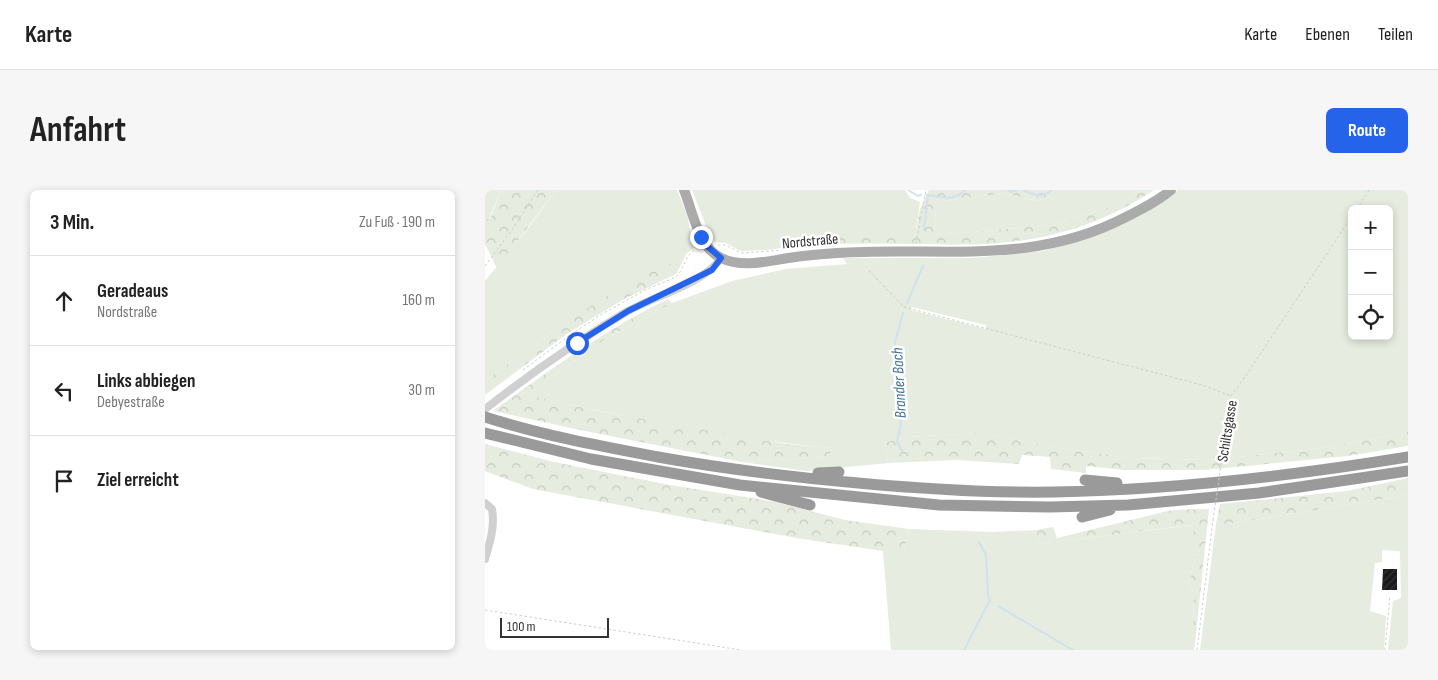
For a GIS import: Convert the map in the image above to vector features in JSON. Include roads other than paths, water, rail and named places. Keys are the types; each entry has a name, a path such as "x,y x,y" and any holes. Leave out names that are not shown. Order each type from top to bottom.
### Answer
{"highway":[{"path":"485,417 599,446 701,465 775,476 938,490 1053,492 1151,488 1258,479 1331,470 1408,457"},
{"path":"485,433 591,459 740,485 939,505 1050,507 1128,505 1259,493 1408,471"},
{"path":"775,476 798,472 814,474 839,472"},
{"path":"1085,480 1151,488"},
{"path":"740,485 777,498 810,506"},
{"path":"1082,517 1128,505"}],"main road":[{"path":"684,190 701,237 707,246 721,258"},
{"name":"Nordstraße","path":"721,258 740,263 753,263 805,255 839,253 973,252 1043,246 1079,237 1113,224 1145,208 1171,190"}],"street":[{"path":"488,406 585,338 628,311 712,270 721,258"},
{"path":"485,503 492,509 493,530 485,560"}],"waterway":[{"path":"908,190 918,196 921,195"},
{"path":"926,195 951,198 965,190"},
{"path":"1008,190 1011,192 1017,190"},
{"path":"1023,190 1034,195 1041,195 1052,190"},
{"name":"Brander Bach","path":"924,230 928,195"},
{"name":"Brander Bach","path":"907,303 923,266"},
{"name":"Brander Bach","path":"902,451 897,442 901,424 895,342 903,313"},
{"name":"Brander Bach","path":"964,650 990,600 988,595 986,555 979,542"},
{"path":"998,606 1073,650"}]}
